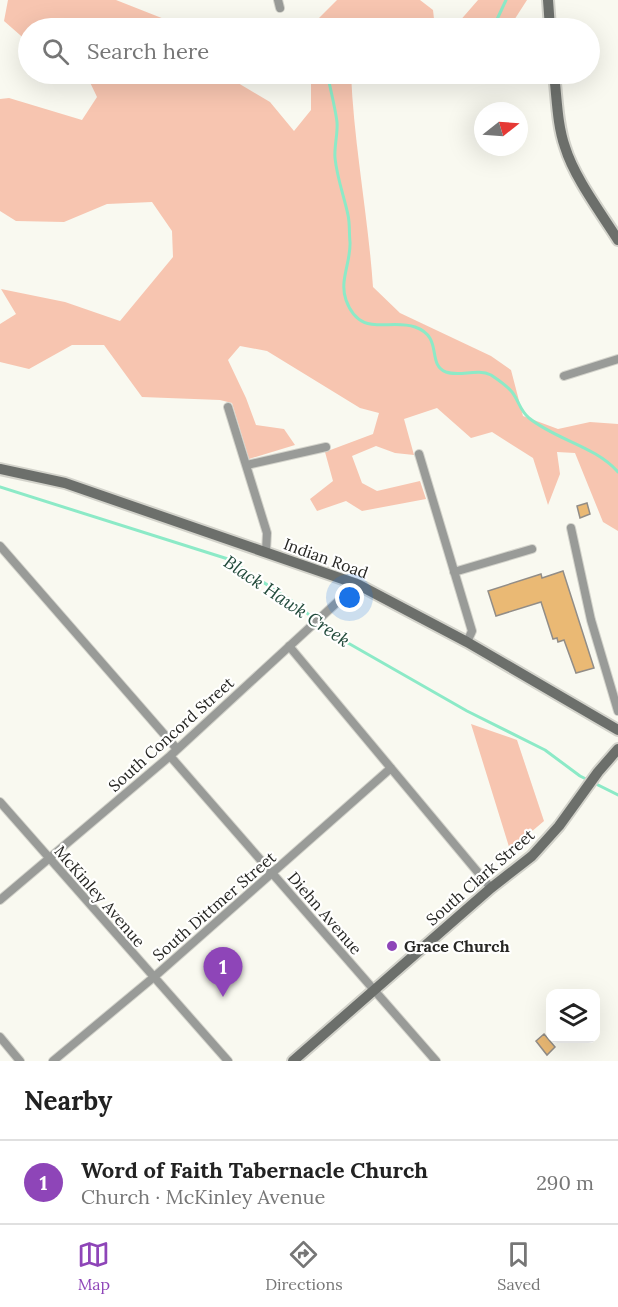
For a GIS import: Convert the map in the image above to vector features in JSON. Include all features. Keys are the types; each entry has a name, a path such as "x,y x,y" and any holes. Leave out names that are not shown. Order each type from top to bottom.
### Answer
{"street":[{"path":"548,0 549,18"},
{"path":"555,84 565,149 618,240"},
{"path":"564,376 618,359"},
{"path":"228,407 267,533 266,552"},
{"path":"247,465 326,447"},
{"path":"419,454 472,631 467,642"},
{"name":"Indian Road","path":"0,469 65,483 357,584 467,642 618,730"},
{"path":"571,528 591,620 618,711"},
{"path":"0,546 177,749"},
{"path":"454,572 532,549"},
{"name":"South Concord Street","path":"0,900 170,756 357,584"},
{"path":"289,646 492,888"},
{"name":"South Clark Street","path":"293,1061 532,855 559,826 598,772 618,749"},
{"name":"Diehn Avenue","path":"170,756 436,1061"},
{"name":"South Dittmer Street","path":"53,1061 154,977 391,768"},
{"name":"McKinley Avenue","path":"0,802 228,1061"},
{"path":"0,1037 20,1061"}],"shaded area":[{"path":"8,0 116,0 162,18 18,18 18,33 4,21"},
{"path":"337,0 420,0 433,10 434,18 319,18"},
{"path":"478,0 527,0 515,18 462,18"},
{"path":"91,84 240,84 270,102 294,131 311,110 311,84 352,84 373,287 400,313 491,356 511,370 523,416 558,429 590,422 618,424 618,531 603,522 575,453 557,452 560,474 548,505 533,458 492,432 471,438 437,408 404,419 414,455 395,453 376,446 352,456 362,483 377,491 420,481 426,499 362,511 346,501 317,511 310,499 333,481 325,452 373,434 379,413 360,408 267,351 240,346 228,360 256,425 284,429 295,445 249,459 232,403 220,400 142,397 104,345 72,345 29,369 0,362 0,324 16,314 1,289 65,302 120,321 173,257 172,231 152,202 107,204 64,222 16,221 0,211 0,99 9,98 82,120 97,97"},
{"path":"471,724 517,740 544,821 510,850"}],"building":[{"path":"587,503 590,514 580,518 577,506"},
{"path":"563,571 594,668 576,673 564,640 558,642 557,638 553,639 541,602 496,616 488,591 541,574 542,578"},
{"path":"544,1034 546,1043 552,1043 555,1047 547,1055 536,1041"}],"waterway":[{"name":"Black Hawk Creek","path":"498,18 506,0"},
{"name":"Black Hawk Creek","path":"329,84 337,122 336,165 349,222 350,249 344,279 344,293 352,312 367,323 405,325 424,331 429,337 440,368 457,374 480,372 491,375 512,392 529,418 551,432 587,449 609,463 618,472"},
{"name":"Black Hawk Creek","path":"0,487 228,559 298,605 327,631 467,711 545,750 580,776 618,795"}],"place":[{"name":"Grace Church","path":"392,946"},
{"name":"Word of Faith Tabernacle Church","path":"223,997"}]}
